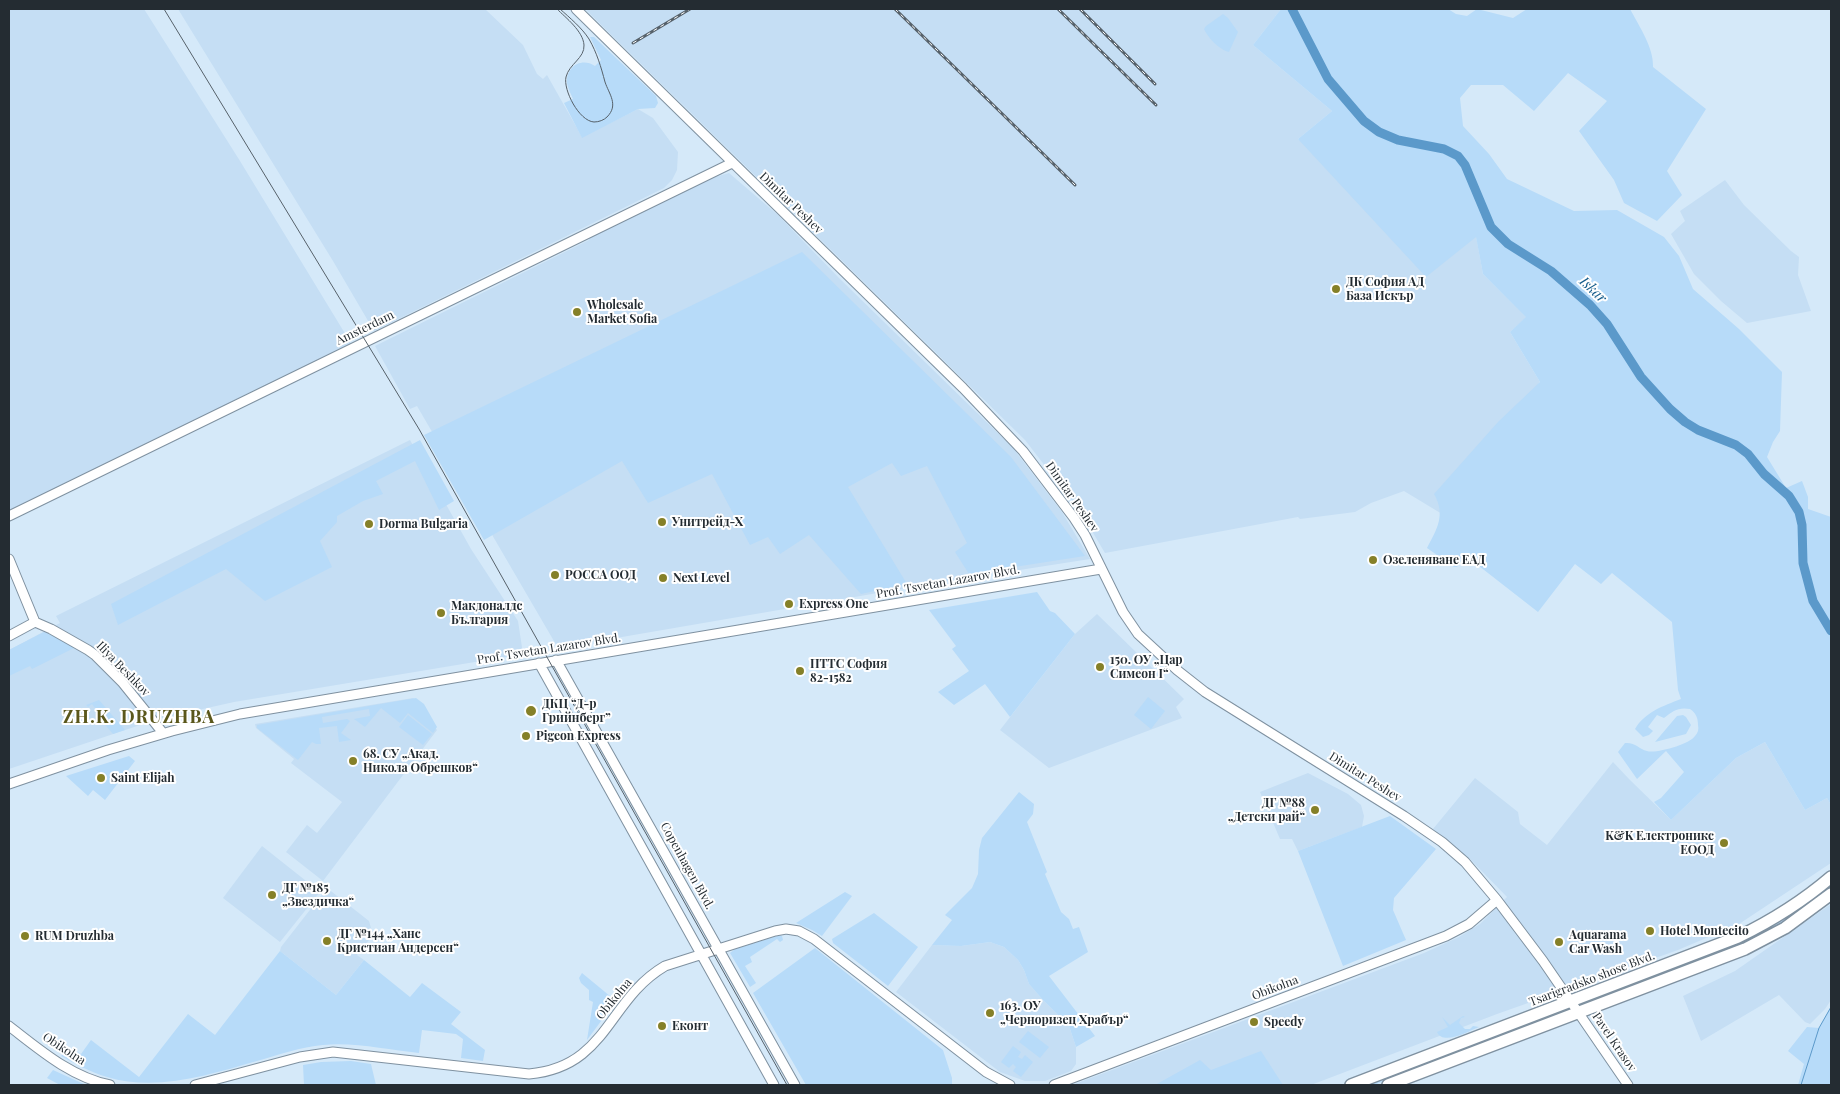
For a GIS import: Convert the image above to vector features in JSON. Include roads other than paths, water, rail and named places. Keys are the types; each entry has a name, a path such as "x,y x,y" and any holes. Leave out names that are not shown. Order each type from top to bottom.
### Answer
{"highway":[{"name":"Tsarigradsko shose Blvd.","path":"1351,1085 1738,937 1788,909 1831,877"},
{"path":"1388,1085 1745,949 1785,928 1831,894"}],"main road":[{"name":"Dimitar Peshev","path":"576,9 963,388 1023,450 1085,535 1123,612 1138,634 1177,670 1205,692 1262,726 1430,834 1465,862 1497,900 1571,1001"},
{"name":"Amsterdam","path":"9,516 732,163"},
{"path":"9,560 36,622 9,636"},
{"name":"Prof. Tsvetan Lazarov Blvd.","path":"9,784 163,733 240,714 1101,569"},
{"name":"Iliya Beshkov","path":"36,622 95,655 122,682 163,733"},
{"name":"Copenhagen Blvd.","path":"556,660 795,1085"},
{"path":"539,663 774,1085"},
{"name":"Obikolna","path":"1054,1085 1446,936 1469,924 1497,900"},
{"name":"Obikolna","path":"195,1085 300,1057 334,1052 529,1074 546,1072 569,1064 584,1054 642,983 664,966 774,931 791,930 807,935 986,1072 1010,1085"},
{"name":"Pavel Krasov","path":"1571,1001 1628,1085"},
{"name":"Obikolna","path":"9,1026 63,1066 86,1078 110,1085"}],"waterway":[{"name":"Iskar","path":"1292,9 1328,79 1364,121 1379,132 1398,140 1444,149 1458,156 1465,165 1491,227 1508,244 1551,271 1590,305 1607,324 1641,377 1670,409 1698,430 1736,445 1748,454 1764,474 1789,496 1799,512 1802,525 1803,563 1813,601 1831,631"},
{"path":"1801,1085 1819,1028 1831,1007"}],"tram line":[{"path":"164,9 419,429 787,1085"},
{"path":"557,9 581,35 584,45 582,54 570,68 566,77 570,97 578,111 588,120 594,122 601,121 611,113 613,104 598,60 592,44 586,35 560,9"}],"railway":[{"path":"633,43 690,9"},
{"path":"895,9 1075,185"},
{"path":"1058,9 1156,105"},
{"path":"1080,9 1155,84"}],"place":[{"name":"ДК София АД База Искър","path":"1336,289"},
{"name":"Wholesale Market Sofia","path":"577,312"},
{"name":"Унитрейд-Х","path":"662,522"},
{"name":"Dorma Bulgaria","path":"369,524"},
{"name":"Озеленяване ЕАД","path":"1373,560"},
{"name":"РОССА ООД","path":"555,575"},
{"name":"Next Level","path":"663,578"},
{"name":"Express One","path":"789,604"},
{"name":"Макдоналдс България","path":"441,613"},
{"name":"150. ОУ „Цар Симеон I“","path":"1100,667"},
{"name":"ПТТС София 82-1582","path":"800,671"},
{"name":"ДКЦ “Д-р Грийнберг”","path":"531,711"},
{"name":"Pigeon Express","path":"526,736"},
{"name":"68. СУ „Акад. Никола Обрешков“","path":"353,761"},
{"name":"Saint Elijah","path":"101,778"},
{"name":"ДГ №88 „Детски рай“","path":"1315,810"},
{"name":"K&K Електроникс ЕООД","path":"1724,843"},
{"name":"ДГ №185 „Звездичка“","path":"272,895"},
{"name":"Hotel Montecito","path":"1650,931"},
{"name":"RUM Druzhba","path":"25,936"},
{"name":"ДГ №144 „Ханс Кристиан Андерсен“","path":"327,941"},
{"name":"Aquarama Car Wash","path":"1559,942"},
{"name":"163. ОУ „Черноризец Храбър“","path":"990,1013"},
{"name":"Speedy","path":"1254,1022"},
{"name":"Еконт","path":"662,1026"}],"district":[{"name":"ZH.K. DRUZHBA","path":"139,717"}]}
